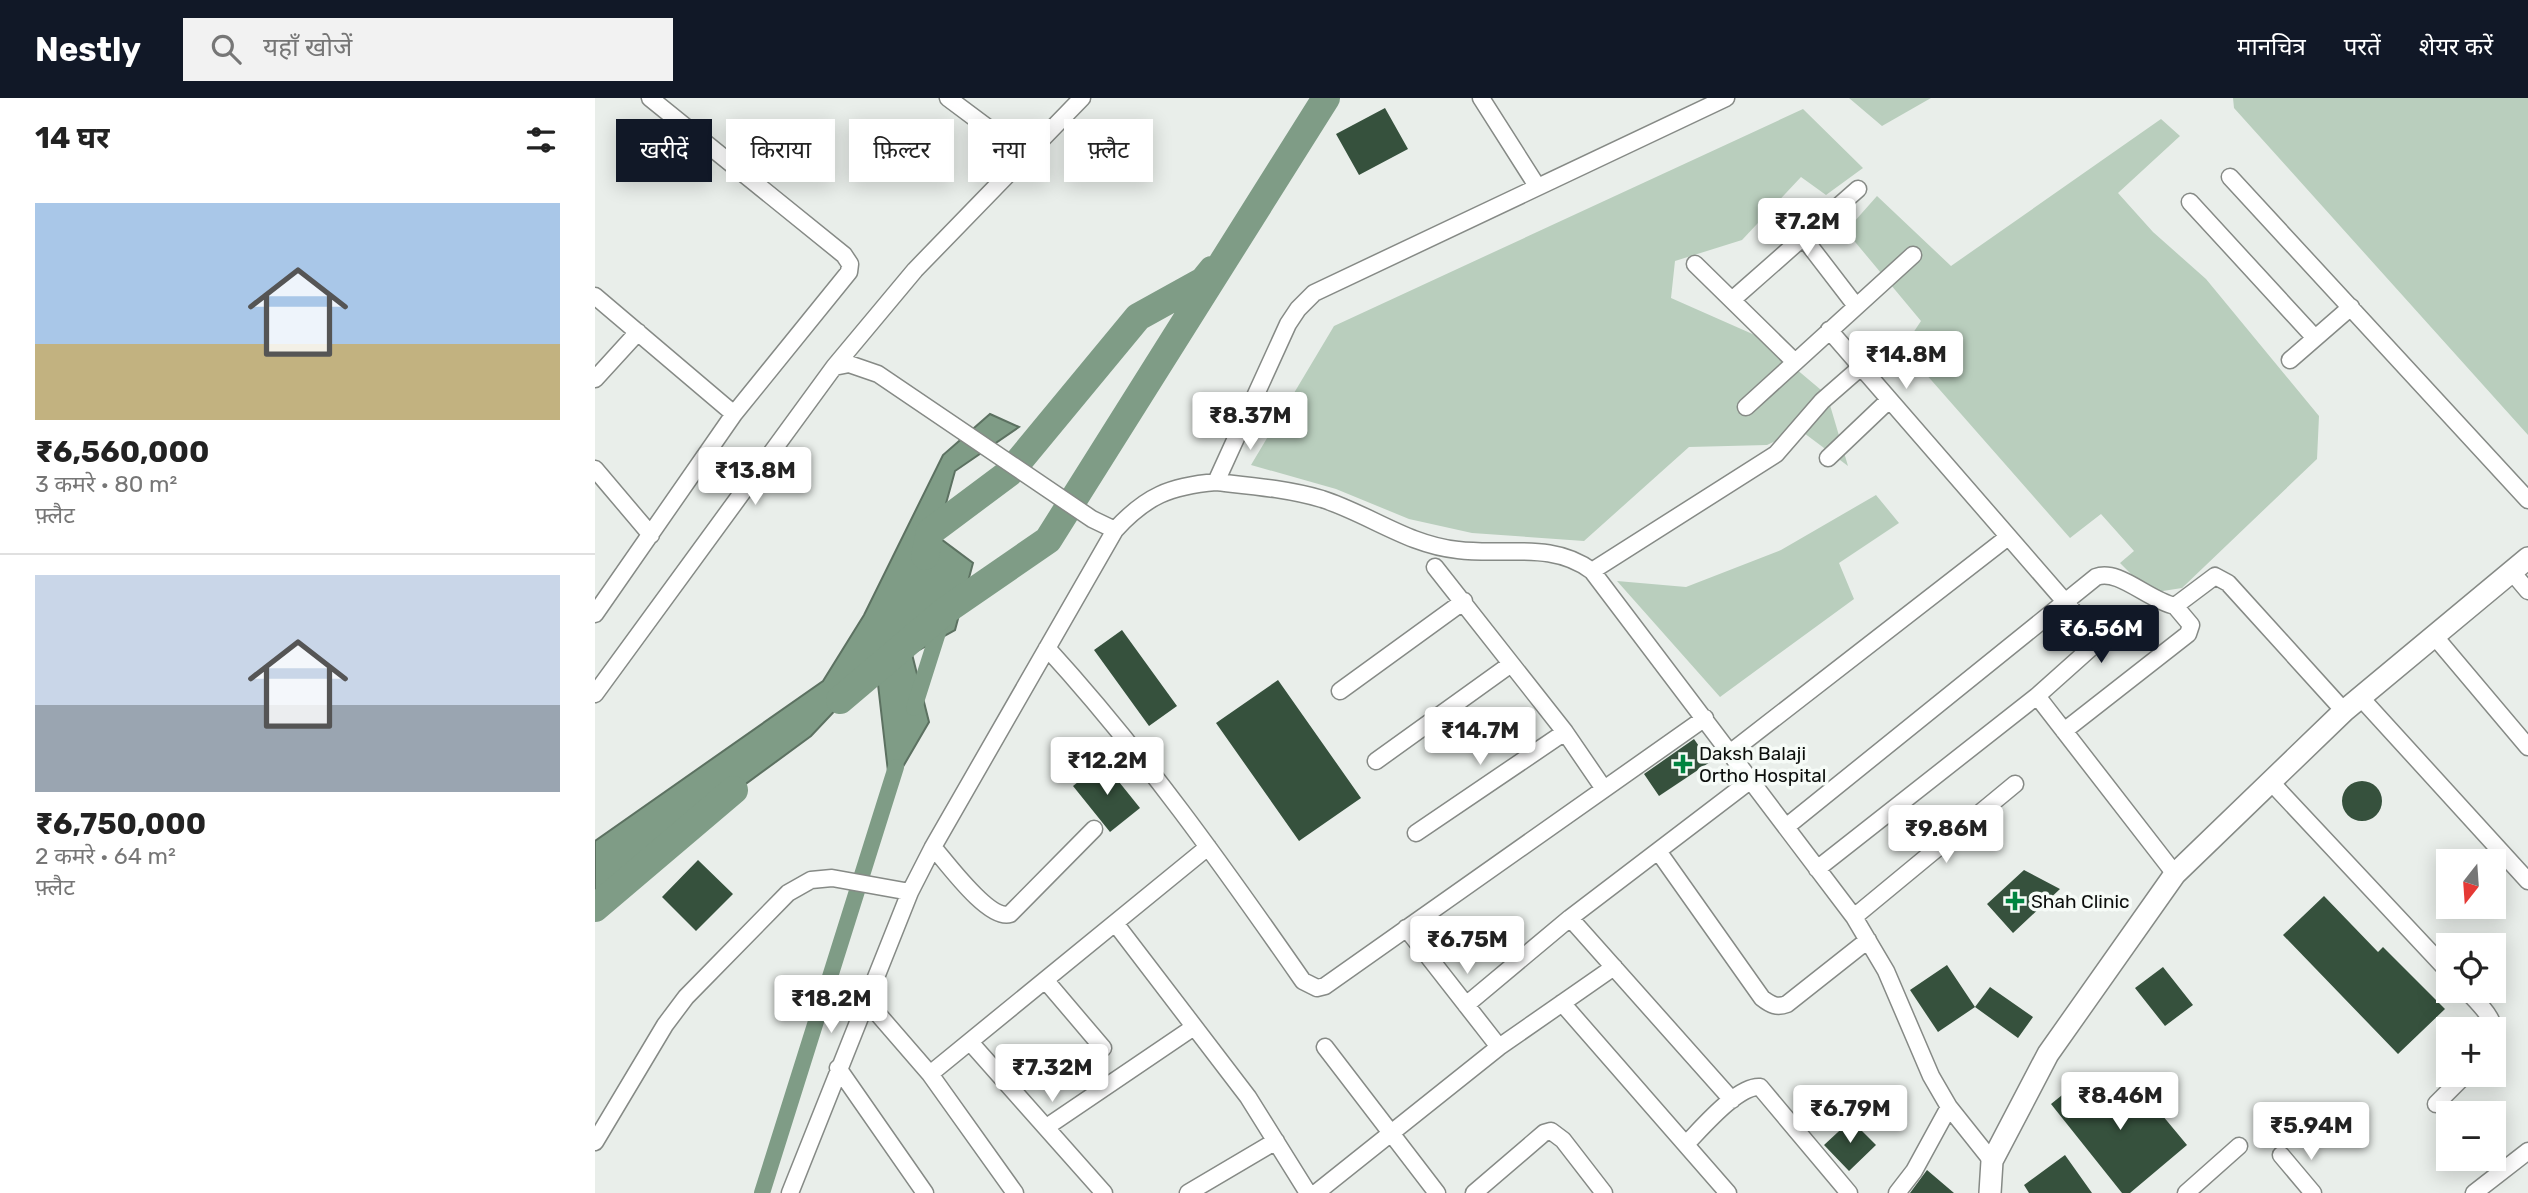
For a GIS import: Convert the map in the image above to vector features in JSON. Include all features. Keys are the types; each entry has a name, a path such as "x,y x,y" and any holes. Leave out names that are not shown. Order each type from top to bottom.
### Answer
{"main road":[{"path":"1990,1193 1992,1161 2048,1054 2175,874 2344,711 2436,638 2520,565"}],"street":[{"path":"595,614 734,414 849,272 850,264 844,255 650,98"},
{"path":"948,98 976,119"},
{"path":"1050,132 1082,98"},
{"path":"1483,98 1537,186"},
{"path":"1216,482 1288,324 1314,293 1726,98"},
{"path":"2230,177 2528,500"},
{"path":"595,694 834,367 915,270 1002,182"},
{"path":"1732,300 1857,189"},
{"path":"2190,202 2315,338"},
{"path":"1803,237 1856,306"},
{"path":"1746,407 1913,255"},
{"path":"1695,264 1795,362"},
{"path":"595,296 734,414"},
{"path":"2290,360 2351,307"},
{"path":"1817,869 2037,696 2088,652 2095,640 2094,635 1829,330"},
{"path":"595,379 638,332"},
{"path":"834,367 849,364 861,367 935,411 1092,519 1115,530"},
{"path":"1593,571 1776,454 1822,401 1861,367"},
{"path":"1828,458 1889,400"},
{"path":"595,469 651,535"},
{"path":"790,1193 865,999 910,892 933,847 1115,530 1150,498 1176,487 1216,482 1277,489 1321,499 1398,534 1432,545 1457,550 1557,553 1576,559 1593,571 1854,918 1886,971 1931,1076 1949,1107 1992,1161"},
{"path":"1731,752 2008,537"},
{"path":"2520,565 2528,591"},
{"path":"1435,567 1566,732 1604,789"},
{"path":"1786,827 2064,601 2104,574 2125,580 2159,602 2175,606 2191,625 2188,634 2064,731"},
{"path":"2175,606 2209,578 2215,576 2222,579 2344,711"},
{"path":"1340,691 1464,601"},
{"path":"2436,638 2528,747"},
{"path":"1047,648 1102,706 1310,987 1325,986 1705,718"},
{"path":"1376,761 1511,664"},
{"path":"2037,696 2175,874"},
{"path":"2361,698 2528,881"},
{"path":"1416,833 1566,732"},
{"path":"1466,1005 1570,918 1751,780"},
{"path":"2270,781 2436,958"},
{"path":"1854,918 2015,784"},
{"path":"933,847 991,911 1004,916 1094,830"},
{"path":"930,1074 1208,847"},
{"path":"1658,851 1762,998 1771,1005 1779,1007 1787,1004 1868,940"},
{"path":"595,1142 665,1025 686,997 787,893 811,880 855,881 910,892"},
{"path":"1570,918 1732,1100"},
{"path":"1115,923 1248,1097 1308,1193"},
{"path":"1406,928 1499,1047"},
{"path":"1317,1193 1499,1047 1614,967"},
{"path":"1047,981 1103,1048"},
{"path":"865,999 930,1074 1015,1193"},
{"path":"1562,1003 1728,1193"},
{"path":"2478,1003 2491,1017"},
{"path":"1048,1126 1194,1027"},
{"path":"970,1042 1048,1126 1104,1193"},
{"path":"1325,1047 1393,1132 1437,1193"},
{"path":"838,1068 925,1193"},
{"path":"1686,1144 1732,1100 1752,1087 1760,1087 1849,1193"},
{"path":"2435,1104 2453,1087"},
{"path":"1897,1193 1914,1171 1949,1107"},
{"path":"1474,1193 1544,1133 1551,1131 1563,1140 1604,1193"},
{"path":"1188,1193 1276,1141"},
{"path":"2186,1193 2239,1146"},
{"path":"2474,1193 2528,1151"},
{"path":"2281,1155 2313,1193"}],"shaded area":[{"path":"1849,98 1931,98 1882,126"},
{"path":"2233,98 2528,98 2528,435 2234,108"},
{"path":"1803,109 1863,168 1826,195 1801,177 1742,240 1675,261 1671,298 1757,336 1827,395 1848,466 1800,430 1767,445 1689,447 1584,541 1472,533 1409,519 1336,489 1251,465 1334,326"},
{"path":"2161,119 2180,136 2118,193 2153,232 2206,279 2319,416 2317,459 2182,588 2150,593 2120,563 2134,551 2101,514 2070,538 1903,348 1921,321 1846,231 1877,196 1951,266"},
{"path":"990,414 1019,427 955,471 937,536 973,563 955,630 912,654 929,722 890,789 876,667 811,736 595,895 595,841 823,681 864,615 943,455"},
{"path":"1876,495 1899,523 1839,563 1854,599 1720,697 1617,581 1686,587 1781,550"}],"building":[{"path":"1385,108 1408,149 1359,175 1336,134"},
{"path":"1122,630 1177,706 1149,726 1094,650"},
{"path":"1278,680 1361,798 1299,841 1216,723"},
{"path":"1694,739 1710,762 1659,796 1644,774"},
{"path":"1103,762 1140,808 1110,832 1073,786"},
{"path":"2362,781 2370,782 2376,787 2381,793 2381,809 2376,815 2370,820 2362,821 2354,820 2348,815 2343,809 2342,801 2343,793 2348,787 2354,782"},
{"path":"698,860 733,894 696,931 662,897"},
{"path":"2024,870 2060,889 2013,933 1987,904"},
{"path":"2324,896 2378,952 2383,947 2436,1003 2445,1009 2398,1054 2283,935"},
{"path":"1947,965 1975,1007 1938,1032 1910,990"},
{"path":"2163,967 2193,1005 2165,1026 2135,988"},
{"path":"1990,987 2033,1017 2018,1038 1975,1007"},
{"path":"2087,1075 2107,1101 2133,1080 2187,1145 2130,1193 2122,1193 2051,1104"},
{"path":"1851,1120 1876,1145 1849,1171 1824,1145"},
{"path":"2065,1155 2092,1193 2029,1193 2024,1185"},
{"path":"1927,1170 1954,1193 1910,1193"}],"waterway":[{"path":"840,700 945,611 1048,540 1326,98"},
{"path":"925,556 930,532 1009,473 1138,317 1203,281 1212,270"},
{"path":"914,708 941,623"},
{"path":"762,1193 896,767"},
{"path":"595,908 734,790"}],"place":[{"name":"Daksh Balaji Ortho Hospital","path":"1683,764"},
{"name":"Shah Clinic","path":"2015,901"}]}
